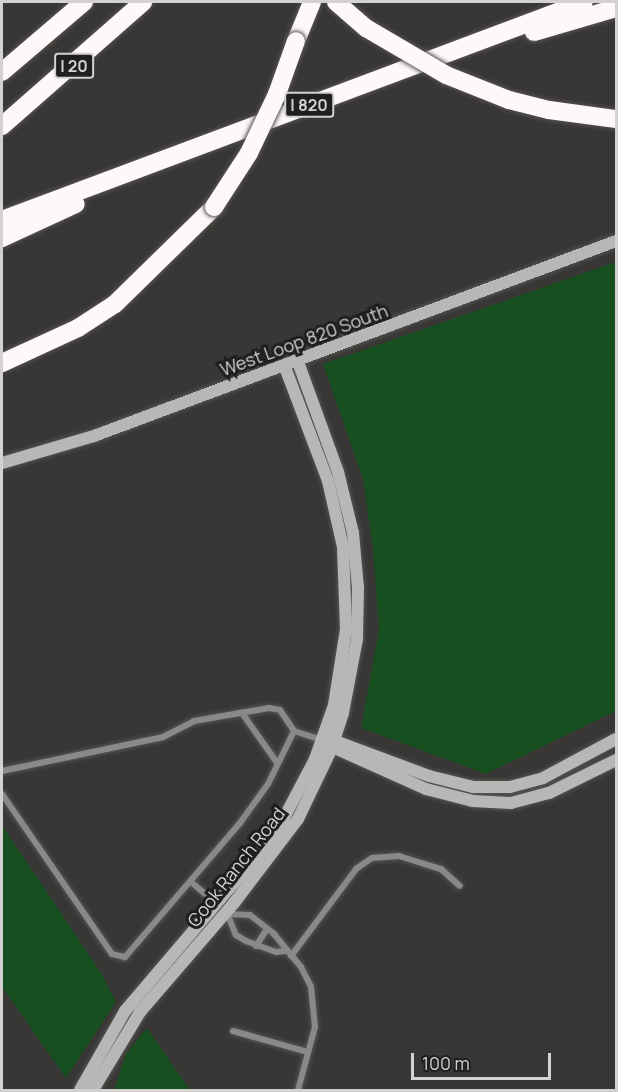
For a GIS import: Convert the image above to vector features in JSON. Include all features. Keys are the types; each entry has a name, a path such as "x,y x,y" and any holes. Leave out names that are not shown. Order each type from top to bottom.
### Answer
{"highway":[{"name":"I 20","path":"2,72 84,2"},
{"name":"I 20","path":"2,126 143,2"},
{"path":"2,363 78,328 115,304 214,207 249,153 277,94 312,2"},
{"path":"336,2 366,28 446,75 539,108 616,119"},
{"name":"I 820","path":"2,220 584,2"},
{"path":"490,38 538,31 616,8"},
{"path":"2,238 107,191 128,173"}],"street":[{"name":"West Loop 820 South","path":"2,463 94,436 285,367 616,242"},
{"name":"Cook Ranch Road","path":"93,1090 132,1021 224,910 330,743 357,639 356,553 342,486 298,362"},
{"name":"Cook Ranch Road","path":"285,367 328,481 344,555 347,614 343,661 330,743"},
{"path":"2,771 163,737 194,721 274,708 294,731 429,776 473,787 510,787 543,778 616,739"},
{"path":"242,713 278,764"},
{"path":"2,794 115,956 129,955 240,823 278,764 294,731"},
{"path":"330,743 426,789 473,801 511,803 549,792 616,760"},
{"path":"288,954 356,869 372,858 399,856 441,869 460,886"},
{"path":"191,882 224,910 236,934 256,946 288,954"},
{"name":"Cook Ranch Road","path":"80,1090 125,1011 224,910"},
{"path":"224,910 250,915 283,943 288,954 301,967 313,995 315,1027 298,1090"},
{"path":"256,946 267,929"},
{"path":"233,1031 307,1052"}],"green space":[{"path":"616,262 616,711 486,774 361,728 379,630 373,549 363,479 323,364"},
{"path":"2,825 101,973 116,1002 66,1078 2,987"},
{"path":"147,1028 190,1090 114,1090 126,1054"}]}
